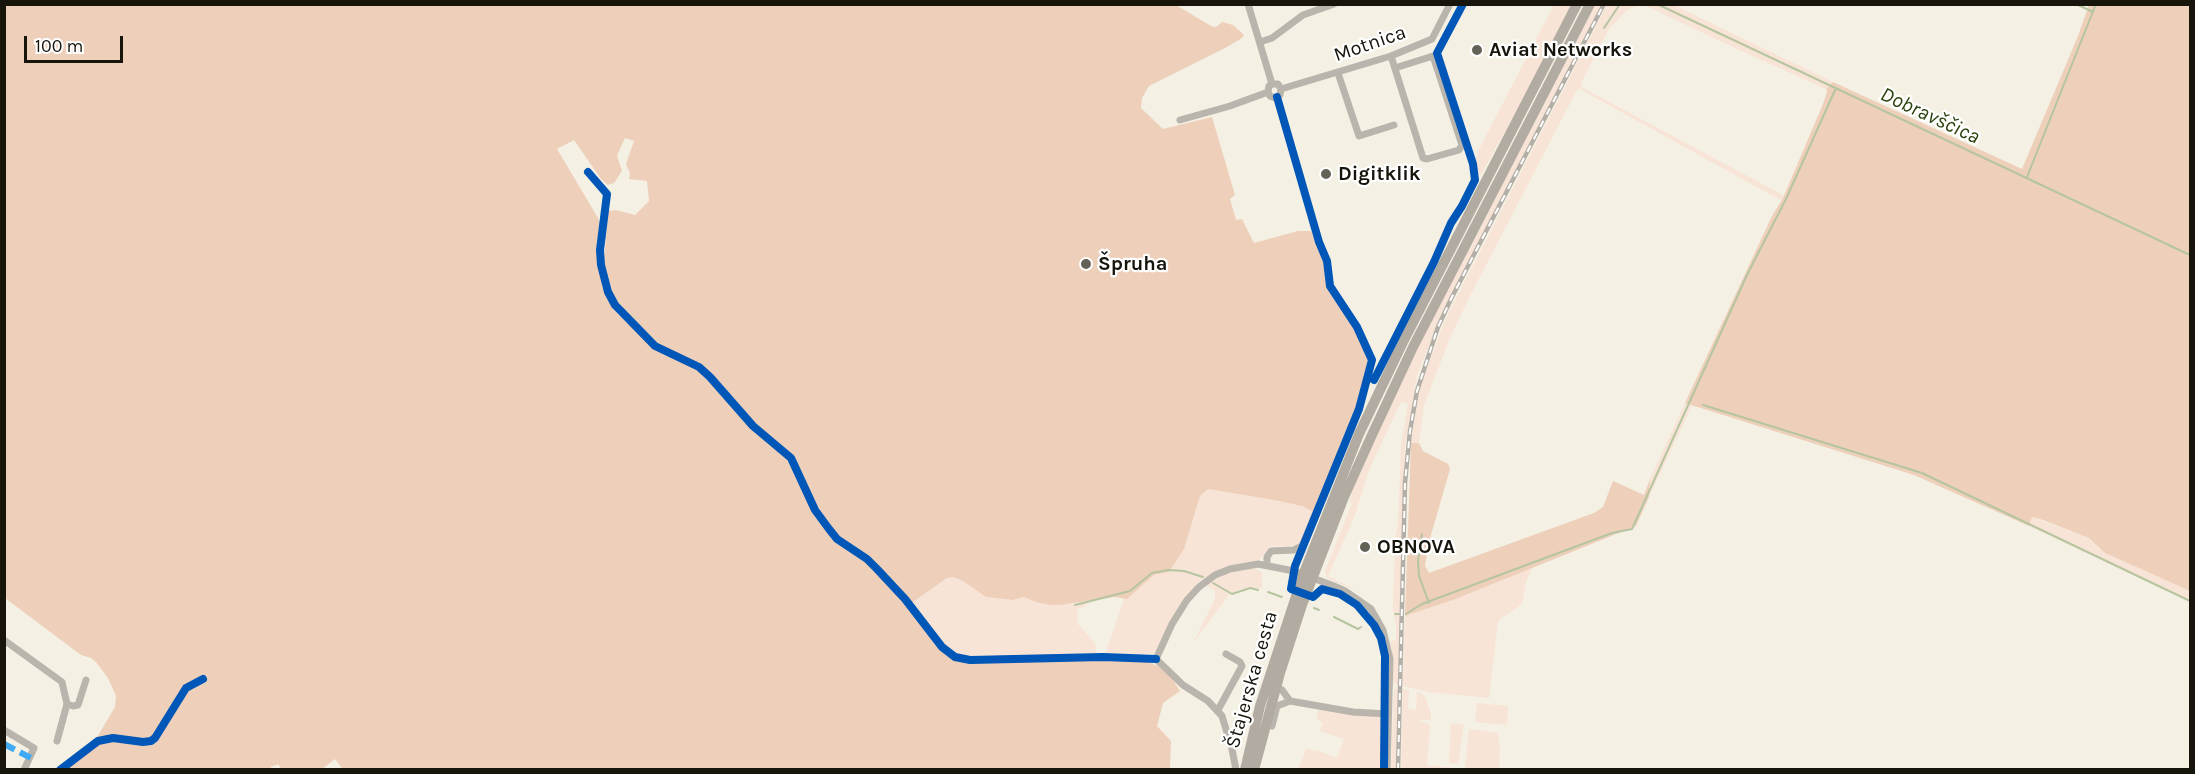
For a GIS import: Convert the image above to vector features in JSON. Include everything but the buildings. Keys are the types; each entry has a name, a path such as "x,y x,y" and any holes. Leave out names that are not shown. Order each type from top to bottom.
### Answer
{"main road":[{"path":"1365,435 1409,332 1577,4"},
{"path":"1365,435 1413,347 1590,4"},
{"name":"Štajerska cesta","path":"1245,770 1266,687 1308,576 1344,497 1365,435"},
{"name":"Štajerska cesta","path":"1254,770 1308,576"}],"street":[{"path":"1248,4 1272,84"},
{"path":"1260,42 1272,38 1303,15 1334,4"},
{"name":"Motnica","path":"1281,89 1391,56 1432,39 1450,4"},
{"path":"1391,56 1423,158 1427,159 1459,150 1462,145 1433,56 1395,68"},
{"path":"1338,73 1359,136 1394,125"},
{"path":"1272,84 1278,84 1281,89 1277,97"},
{"path":"1272,84 1268,92 1271,97 1277,97"},
{"path":"1180,120 1230,106 1268,92"},
{"path":"1267,565 1270,551 1294,550 1302,546 1359,409 1372,360 1357,327 1330,286 1327,261 1319,242 1277,97"},
{"path":"588,172 607,194 600,250 601,266 608,292 615,305 656,346 699,367 721,387 753,426 791,459 815,510 837,539 867,559 877,569 905,599 942,647 955,657 970,660 1103,657 1156,659 1183,685 1208,701 1222,716 1233,749 1236,770"},
{"path":"1156,659 1172,624 1187,600 1199,586 1215,575 1230,569 1248,565 1267,565 1308,576 1345,591 1371,609 1387,640 1390,659 1387,770"},
{"path":"4,640 60,680 63,685 67,704 57,741"},
{"path":"1218,711 1242,666 1240,662 1226,654"},
{"path":"60,770 98,741 120,738 151,741 186,688 203,679"},
{"path":"67,704 78,705 86,680"},
{"path":"1272,726 1282,690 1290,701"},
{"path":"1277,706 1290,701 1344,711 1388,714"},
{"path":"4,730 31,744 34,748 24,770"}],"shaded area":[{"path":"5,5 1176,5 1211,26 1216,27 1222,22 1233,25 1244,35 1225,48 1149,86 1142,98 1141,108 1163,129 1212,117 1235,195 1230,199 1236,220 1242,219 1254,243 1298,231 1311,231 1323,261 1327,289 1359,335 1370,361 1360,398 1314,512 1302,506 1208,489 1200,496 1184,549 1169,572 1154,575 1127,599 1114,597 1050,605 1024,597 1013,600 986,597 953,577 947,578 910,604 889,579 841,539 816,507 798,465 762,433 712,374 693,360 663,348 624,313 611,293 604,262 608,213 616,210 635,215 649,201 647,181 629,179 630,173 626,164 634,141 625,138 617,156 622,171 614,183 608,185 601,179 574,140 557,149 601,223 599,267 602,286 616,312 655,349 702,372 745,422 793,464 813,509 831,538 868,564 892,587 953,659 1143,660 1158,666 1171,677 1180,691 1163,703 1157,726 1171,741 1170,769 343,770 335,759 321,770 280,769 279,764 271,767 271,770 63,769 96,739 115,707 116,696 108,678 96,662 81,655 5,598"},
{"path":"1554,5 1573,5 1508,129 1481,175 1477,174 1474,158 1477,157 1478,151"},
{"path":"1594,5 1602,5 1442,315 1417,375 1405,447 1398,685 1393,682 1390,642 1396,640 1393,610 1395,539 1398,525 1401,445 1408,403 1401,402 1369,470 1354,518 1328,576 1354,590 1327,578 1325,571 1352,503 1350,502 1352,490 1406,370"},
{"path":"1607,5 1639,5 1627,10 1609,29 1581,83 1583,88 1783,197 1781,200 1762,190 1578,88 1450,338 1424,405 1419,443 1411,443 1420,388 1445,320"},
{"path":"1644,5 1674,5 1833,82 1826,89"},
{"path":"2089,5 2190,5 2190,591 2105,553 2089,538 2043,520 2032,517 2029,526 1914,475 1685,403 1772,216 1783,198 1823,104 1826,89 1833,82 2022,169"},
{"path":"1685,403 1692,406 1649,497 1650,479"},
{"path":"1411,443 1419,443 1423,451 1448,464 1450,469 1429,542 1425,566 1429,573 1594,513 1603,507 1613,481 1644,495 1650,479 1649,497 1636,526 1453,600 1405,616"},
{"path":"1208,489 1302,506 1314,512 1300,544 1270,546 1259,560 1230,566 1200,580 1181,604 1153,654 1105,655 1124,599 1154,575 1169,572 1184,549 1200,496"},
{"path":"2032,517 2089,538 2105,553 2190,591 2190,602 2029,526"},
{"path":"1254,568 1262,573 1262,588 1241,589 1229,595 1193,643 1215,599 1215,591 1206,585 1224,574"},
{"path":"1532,568 1526,582 1522,604 1498,621 1489,698 1429,692 1403,686 1405,616 1453,600"},
{"path":"953,577 986,597 1013,600 1024,597 1036,602 1071,604 1091,600 1084,607 1077,609 1078,624 1095,643 1097,656 958,656 944,646 910,604 947,578"},
{"path":"1394,689 1398,689 1396,769 1391,770"},
{"path":"1403,689 1409,690 1408,709 1416,710 1417,692 1424,695 1431,713 1431,720 1419,720 1430,725 1427,765 1462,769 1401,769"},
{"path":"1477,703 1508,706 1507,725 1475,722"},
{"path":"1319,709 1381,716 1381,769 1298,770 1306,749 1337,758 1344,739 1320,731 1323,723 1316,719"},
{"path":"1451,723 1464,725 1458,764 1449,763"},
{"path":"1469,729 1498,733 1499,769 1465,769"}],"waterway":[{"path":"1604,28 1620,4"},
{"name":"Dobravščica","path":"1657,4 2190,255"},
{"path":"2076,4 2093,12"},
{"path":"2027,177 2096,4"},
{"path":"1406,614 1422,604 1612,533 1632,529 1747,275 1786,199 1836,88"},
{"path":"1703,405 1922,473 2190,601"},
{"path":"1422,534 1418,561 1419,576 1429,603"},
{"path":"1075,605 1130,591 1152,573 1168,570 1184,571 1203,577"},
{"path":"1213,583 1232,594 1250,588 1258,590"},
{"path":"1268,592 1282,597"},
{"path":"1314,608 1319,610"},
{"path":"1334,617 1358,629 1361,627"}],"railway":[{"path":"1398,770 1405,483 1417,391 1438,327 1452,297 1604,4"}],"marked path":[{"path":"4,744 31,758"}],"cycle path":[{"path":"1374,380 1434,262 1451,223 1475,180 1473,164 1437,53 1463,4"},
{"path":"1277,97 1319,242 1327,261 1330,286 1357,327 1372,360 1359,409 1295,566 1291,589 1313,597 1322,589 1340,594 1357,605 1374,625 1381,638 1385,656 1384,770"},
{"path":"588,172 607,194 600,250 601,265 608,292 615,305 655,346 699,367 753,426 791,458 815,510 829,529 837,539 867,559 877,569 905,599 942,647 955,657 970,660 1103,657 1156,659"},
{"path":"60,770 98,741 113,738 151,741 186,688 203,679"}],"place":[{"name":"Aviat Networks","path":"1477,50"},
{"name":"Digitklik","path":"1326,174"},
{"name":"Špruha","path":"1086,264"},
{"name":"OBNOVA","path":"1365,547"}]}
